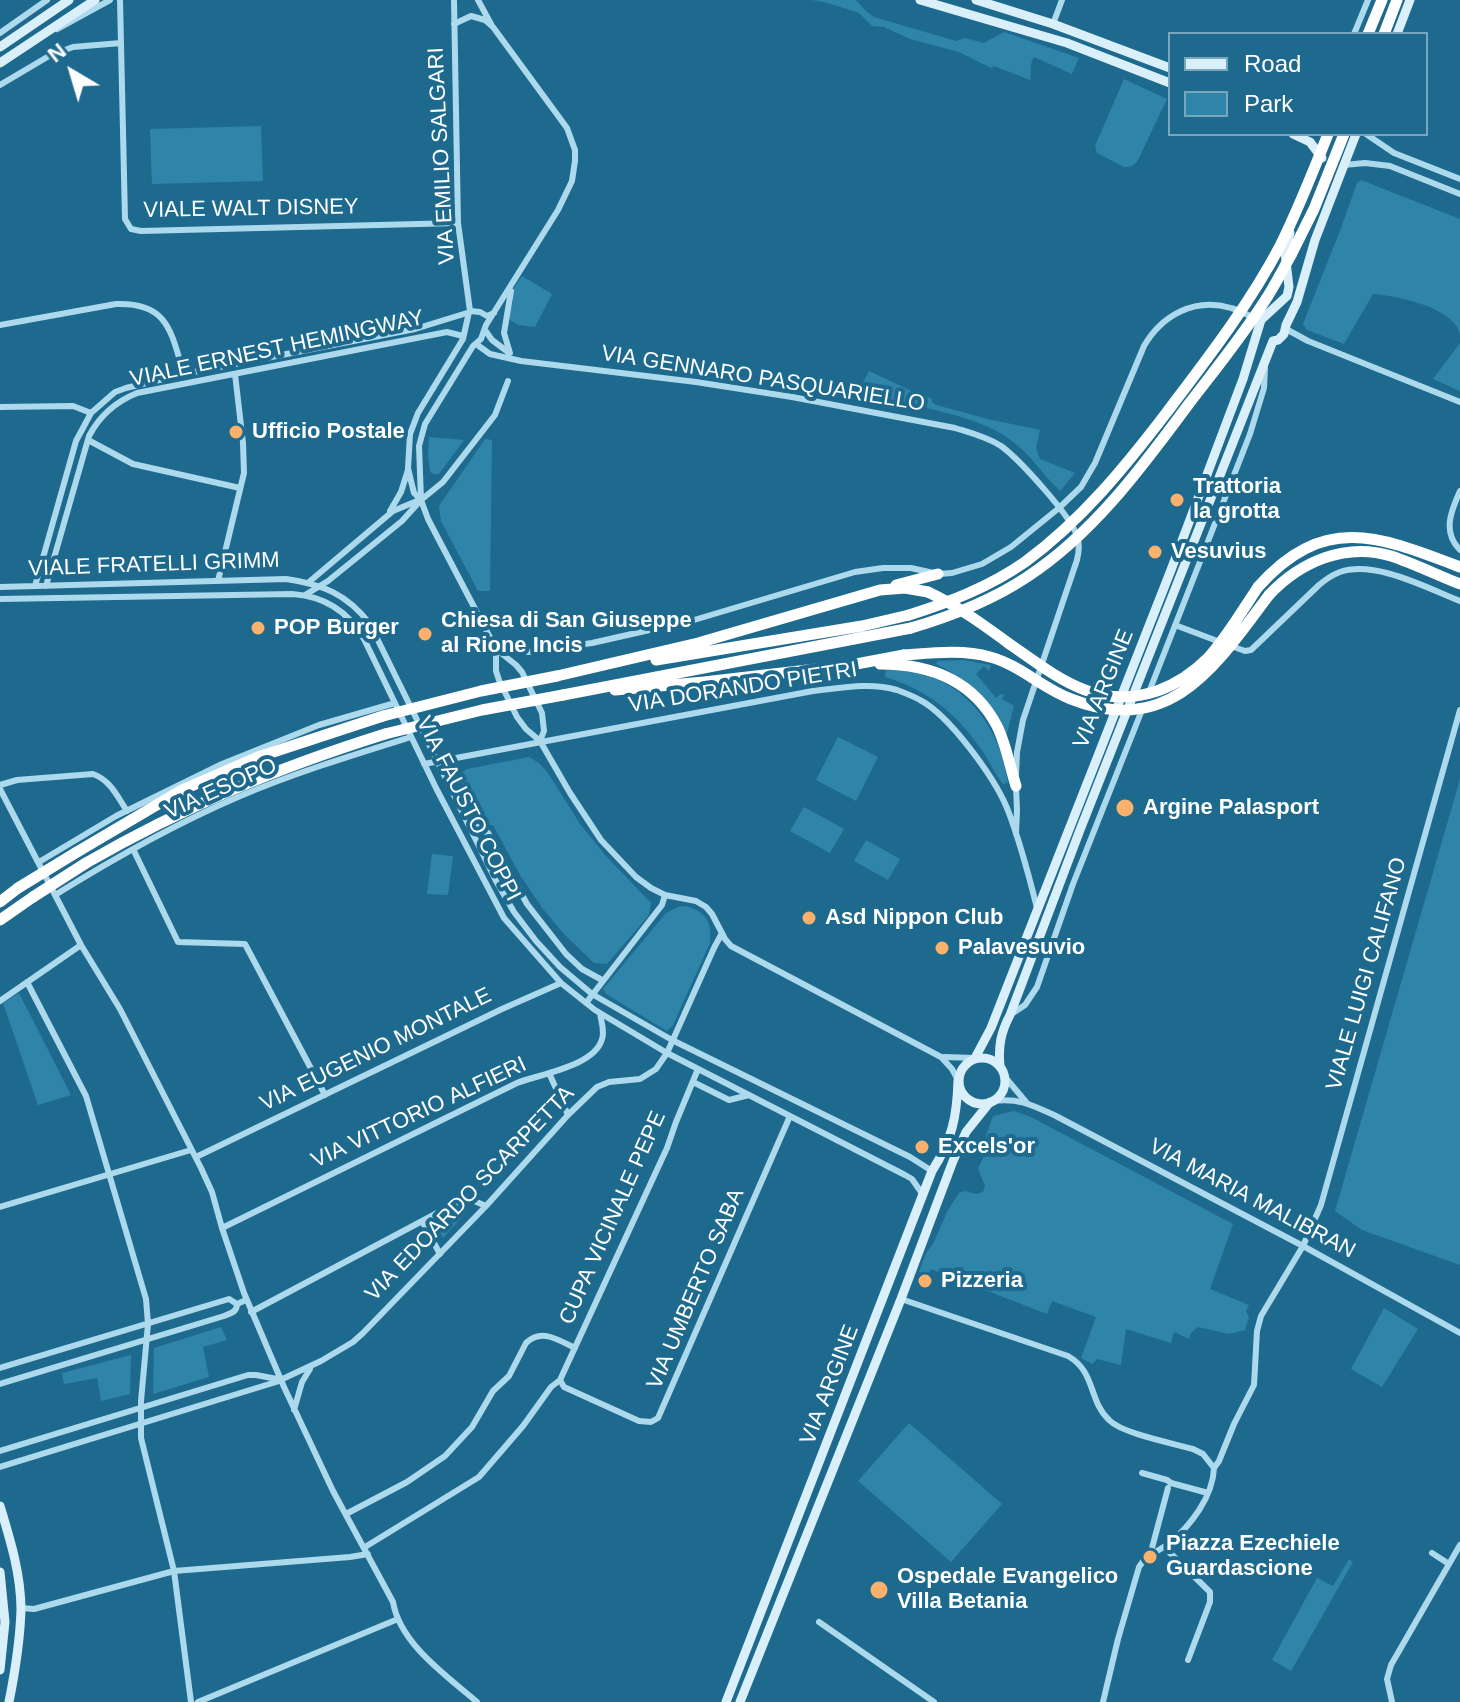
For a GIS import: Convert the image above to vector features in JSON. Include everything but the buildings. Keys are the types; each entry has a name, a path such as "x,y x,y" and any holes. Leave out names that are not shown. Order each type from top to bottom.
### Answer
{"highway":[{"path":"1371,32 1384,0"},
{"path":"1385,32 1397,0"},
{"path":"0,902 182,790 258,757 383,716 481,691 557,676 862,626 909,615 980,590 1022,564 1060,533 1120,471 1251,295 1284,237 1329,136"},
{"path":"0,920 142,831 200,802 321,754 385,734 482,710 911,628 974,606 1028,577 1101,514 1168,432 1264,302 1314,209 1343,136"},
{"path":"880,590 905,588 928,592 954,606 1059,679 1085,691 1125,697 1167,687 1196,669 1220,643 1258,587 1277,568 1313,545 1354,537 1385,541 1460,567"},
{"path":"583,691 646,688 851,665 904,655 968,653 989,656 1011,665 1072,700 1097,707 1136,709 1164,702 1196,683 1219,661 1269,595 1290,575 1324,557 1351,552 1376,553 1460,584"},
{"path":"557,676 698,643 938,574"},
{"path":"851,665 904,664 926,668 964,688 981,703 996,725 1016,786"}],"street":[{"path":"0,33 47,0"},
{"path":"0,47 69,0"},
{"path":"0,63 95,0"},
{"path":"50,31 110,0"},
{"name":"VIALE WALT DISNEY","path":"120,0 125,219 131,229 458,223"},
{"name":"VIA EMILIO SALGARI","path":"454,0 458,223 469,312"},
{"path":"478,0 493,27 567,128 575,150 574,171 567,193 425,424 419,446 421,500 496,649 522,672 542,713 544,731 540,741"},
{"path":"920,0 946,4 1067,43 1168,82"},
{"path":"976,0 1053,24 1168,67"},
{"path":"1053,24 1062,0"},
{"path":"1355,32 1368,0"},
{"path":"1398,32 1410,0"},
{"path":"454,24 471,16 485,20 493,27"},
{"path":"0,85 49,56 73,47 121,43"},
{"path":"1297,136 1310,142 1322,158"},
{"name":"VIA ARGINE","path":"975,1058 991,1028 1171,570 1263,321 1287,296 1289,287 1285,253 1288,238 1329,136"},
{"path":"1263,321 1262,336 1273,341 1282,337 1355,136"},
{"path":"1369,136 1394,153 1460,179"},
{"path":"1344,165 1365,163 1390,166 1460,194"},
{"path":"510,353 504,333 512,284"},
{"path":"0,325 116,304 144,306 167,324 184,374"},
{"path":"496,649 528,652 592,643 694,620 855,572 911,568 938,574 967,570 997,556 1081,487 1089,476 1144,346 1163,322 1189,308 1206,305 1231,308 1263,321 1278,314 1286,327 1308,341 1460,402"},
{"path":"469,312 489,316 494,313"},
{"name":"VIALE FRATELLI GRIMM","path":"386,517 401,492 408,468 413,423 463,338 469,312"},
{"name":"VIALE ERNEST HEMINGWAY","path":"35,586 76,441 91,413 115,392 184,374 415,329 469,312"},
{"path":"483,315 492,340 521,361"},
{"name":"VIALE ERNEST HEMINGWAY","path":"43,597 88,440 104,413 125,398 137,393 447,332 463,338"},
{"path":"463,338 474,345"},
{"name":"VIA ARGINE","path":"1000,1066 999,1046 1003,1029 1273,341"},
{"name":"VIA GENNARO PASQUARIELLO","path":"474,345 490,354 521,361 696,382 955,428 1001,447 1030,474 1059,508 1076,532 1079,554 1023,720 1017,752 1016,834"},
{"name":"VIA ARGINE","path":"1010,1015 1025,1005 1037,987 1073,884 1250,434 1264,388 1265,362"},
{"path":"218,581 245,459 235,374"},
{"path":"421,500 443,482 495,415 508,381"},
{"path":"0,407 73,406 91,413"},
{"path":"88,440 133,464 240,488"},
{"name":"VIALE FRATELLI GRIMM","path":"408,468 414,493 421,500"},
{"path":"1460,491 1449,519 1449,531 1460,550"},
{"name":"VIALE FRATELLI GRIMM","path":"305,595 309,582 386,517 400,507 421,500"},
{"name":"VIALE FRATELLI GRIMM","path":"0,599 305,595 402,521 421,500"},
{"path":"1175,625 1239,649 1251,650 1319,585 1342,571 1356,569 1382,571 1460,601"},
{"name":"VIALE FRATELLI GRIMM","path":"0,587 286,579 321,585"},
{"name":"VIA FAUSTO COPPI","path":"321,585 361,612 370,624 496,881 536,941 573,979 592,994 672,1040 910,1157 932,1171"},
{"path":"35,586 43,597"},
{"name":"VIA FAUSTO COPPI","path":"305,595 327,602 356,624 504,918 561,983 600,1013 667,1053 912,1179 923,1195"},
{"path":"496,649 496,671 517,717 540,741 601,840 636,877 665,895 696,901 706,907 731,946 738,951 941,1057 952,1069 961,1092 970,1101 983,1104 992,1101 1003,1089 1005,1077 1000,1066 989,1058 941,1057"},
{"name":"VIA DORANDO PIETRI","path":"424,764 813,691 866,685 896,690 922,700 950,725 998,791 1016,834 1037,908"},
{"name":"VIA ESOPO","path":"39,862 127,811 222,764 319,725 395,703"},
{"name":"VIALE LUIGI CALIFANO","path":"1208,1493 1214,1468 1254,1385 1261,1316 1303,1246 1321,1205 1460,710"},
{"name":"VIA ESOPO","path":"55,895 133,849 237,798 330,762 411,737"},
{"path":"127,811 109,783 93,774 17,780 0,787 196,1157 251,1312 294,1410 333,1491 393,1602 398,1619 429,1661 477,1702"},
{"name":"VIA FAUSTO COPPI","path":"467,822 488,833 527,904 566,954 582,969 602,980"},
{"path":"133,849 178,942 245,944 325,1095"},
{"path":"586,1003 662,905 665,895"},
{"name":"VIA EDOARDO SCARPETTA","path":"0,1467 281,1380 343,1348 363,1333 599,1086 640,1079 656,1069 667,1053 722,933"},
{"path":"0,1001 81,945"},
{"name":"VIA EUGENIO MONTALE","path":"196,1157 502,1009 573,979"},
{"path":"27,982 82,1088 146,1299 148,1324 140,1423 174,1571 191,1702"},
{"name":"VIA VITTORIO ALFIERI","path":"222,1228 517,1083 580,1061 602,1041 600,1013"},
{"path":"958,1080 962,1068 975,1058"},
{"name":"CUPA VICINALE PEPE","path":"366,1550 479,1477 523,1426 551,1387 560,1380 667,1148 698,1069"},
{"path":"549,1073 568,1115"},
{"name":"VIA MARIA MALIBRAN","path":"1005,1077 1026,1102"},
{"name":"VIA ARGINE","path":"726,1702 932,1171 943,1154 954,1125 958,1110 958,1080"},
{"name":"VIA FAUSTO COPPI","path":"693,1082 729,1100 749,1095"},
{"name":"VIA MARIA MALIBRAN","path":"992,1101 1011,1099 1026,1102 1303,1246 1460,1333"},
{"name":"VIA ARGINE","path":"740,1702 966,1132 992,1101"},
{"name":"VIA UMBERTO SABA","path":"560,1380 564,1387 639,1421 651,1422 658,1418 790,1116"},
{"path":"0,1207 191,1150"},
{"path":"251,1312 462,1201 472,1200 486,1206"},
{"path":"422,1221 440,1254"},
{"path":"0,1368 229,1299 237,1304"},
{"path":"901,1299 1068,1356 1085,1370 1097,1402 1110,1421 1122,1428 1193,1449 1203,1454 1214,1468"},
{"path":"237,1304 246,1300"},
{"path":"0,1384 234,1312 237,1304"},
{"path":"346,1514 407,1482 452,1449 472,1427 493,1391 509,1376 530,1339 545,1335 575,1348"},
{"path":"294,1410 302,1382 311,1366"},
{"path":"0,1451 248,1375 281,1380"},
{"path":"1103,1702 1118,1639 1142,1563 1179,1534 1203,1506 1208,1493 1142,1473"},
{"path":"1152,1554 1168,1488"},
{"path":"0,1506 16,1565 21,1608 9,1702"},
{"path":"1392,1702 1387,1679 1391,1665 1460,1545"},
{"path":"1166,1546 1210,1592 1210,1602 1188,1660"},
{"path":"21,1608 34,1609 174,1571 350,1557 366,1550"},
{"path":"1432,1553 1449,1564"},
{"path":"0,1572 5,1622 0,1670"},
{"path":"198,1702 398,1619"},
{"path":"819,1622 934,1702"}],"green space":[{"path":"812,0 856,0 874,17 956,41 965,38 984,43 1004,32 1079,58 1072,74 1034,57 1030,80 994,66 991,68 959,52 910,39 884,27 872,26 859,13"},
{"path":"1124,79 1167,99 1138,160 1132,166 1124,167 1097,153 1095,146"},
{"path":"261,126 263,181 152,184 150,129"},
{"path":"1361,180 1460,219 1460,334 1456,325 1436,310 1409,300 1373,294 1344,344 1307,330 1303,324 1357,183"},
{"path":"522,276 552,294 535,327 518,325 507,318 513,303 508,296"},
{"path":"1460,343 1460,391 1433,379"},
{"path":"869,371 919,392 936,405 1040,430 1036,448 1040,459 1075,473 1060,491 1019,447 996,431 959,416 857,394"},
{"path":"429,437 464,440 439,474 430,472"},
{"path":"485,439 492,440 490,591 478,591 441,521 439,506"},
{"path":"963,660 991,665 989,671 984,666 976,674 996,698 1004,695 1002,699 1014,706 1006,737 995,713 979,693 936,664 938,661"},
{"path":"886,669 917,672 936,678 967,699 990,729 1008,783 1003,784 986,756 953,715 915,689 885,677"},
{"path":"838,737 878,757 856,801 816,780"},
{"path":"529,757 548,773 580,824 606,856 651,903 649,915 607,964 594,963 543,909 493,825 478,821 459,778 467,769"},
{"path":"1460,779 1460,1265 1362,1230 1335,1211"},
{"path":"804,807 844,829 830,853 790,831"},
{"path":"866,840 900,859 888,880 854,861"},
{"path":"432,854 453,856 448,895 427,894"},
{"path":"686,906 707,919 710,943 673,1025 667,1031 606,994 603,989 666,913"},
{"path":"19,993 71,1095 38,1105 3,1003"},
{"path":"1014,1111 1031,1117 1233,1224 1210,1289 1249,1305 1245,1330 1229,1334 1198,1327 1189,1339 1174,1332 1171,1343 1126,1329 1121,1365 1097,1359 1092,1364 1081,1358 1096,1317 1052,1301 1047,1314 931,1269 928,1275 919,1272 959,1193 983,1192 985,1186 978,1169 993,1116"},
{"path":"464,1209 467,1212 443,1238 436,1224"},
{"path":"1384,1308 1418,1329 1382,1387 1351,1369"},
{"path":"221,1327 227,1340 203,1347 209,1377 153,1394 154,1348"},
{"path":"131,1355 130,1394 101,1401 97,1378 64,1384 62,1373"},
{"path":"909,1423 1002,1504 951,1562 858,1481"},
{"path":"1349,1559 1353,1562 1291,1671 1272,1660 1317,1578 1333,1586"}],"place":[{"name":"Ufficio Postale","path":"236,432"},
{"name":"Trattoria la grotta","path":"1177,500"},
{"name":"Vesuvius","path":"1155,552"},
{"name":"POP Burger","path":"258,628"},
{"name":"Chiesa di San Giuseppe al Rione Incis","path":"425,634"},
{"name":"Argine Palasport","path":"1125,808"},
{"name":"Asd Nippon Club","path":"809,918"},
{"name":"Palavesuvio","path":"942,948"},
{"name":"Excels'or","path":"922,1147"},
{"name":"Pizzeria","path":"925,1281"},
{"name":"Piazza Ezechiele Guardascione","path":"1150,1557"},
{"name":"Ospedale Evangelico Villa Betania","path":"879,1590"}]}
